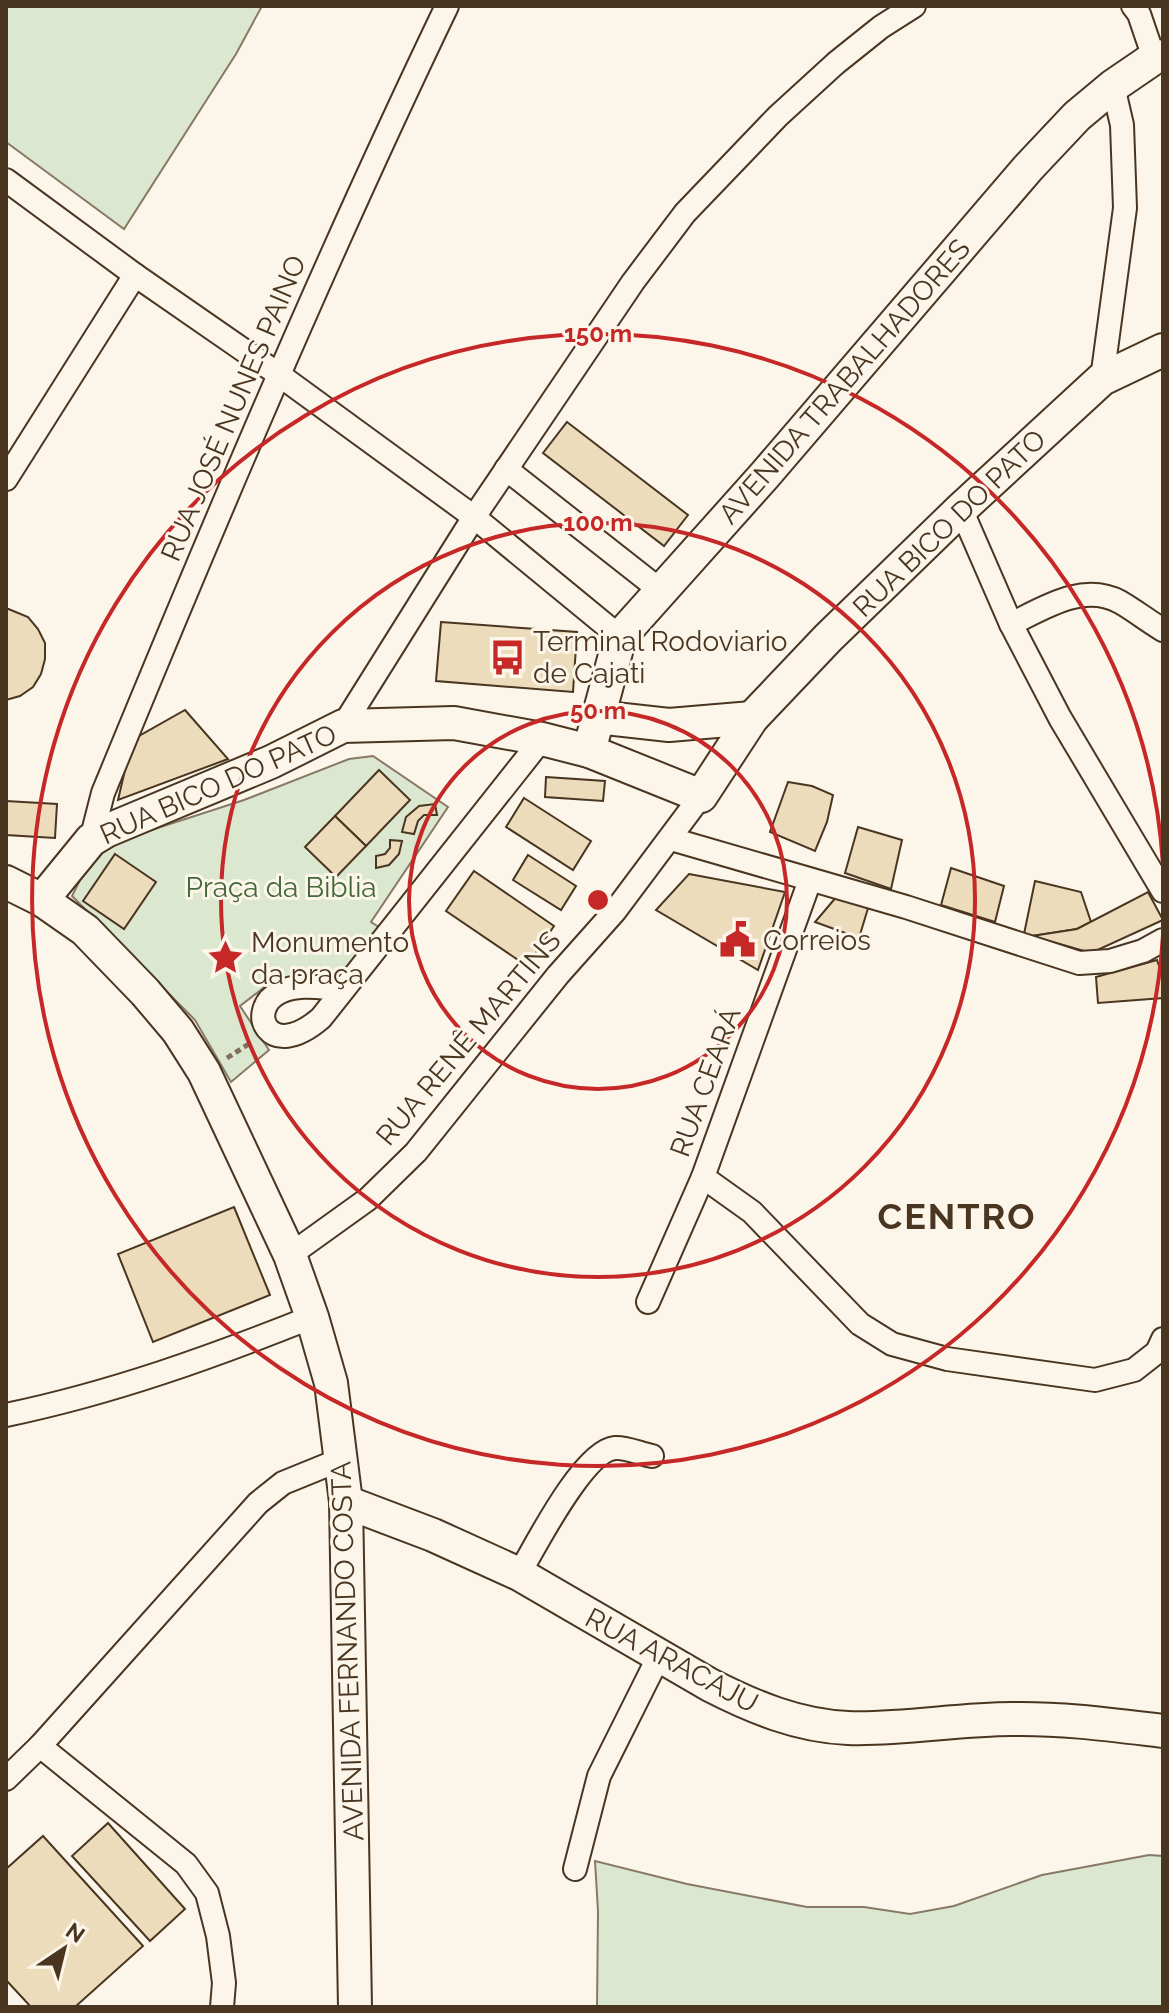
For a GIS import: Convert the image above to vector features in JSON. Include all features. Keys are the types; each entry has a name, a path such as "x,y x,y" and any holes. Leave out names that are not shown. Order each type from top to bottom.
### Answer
{"street":[{"name":"RUA JOSÉ NUNES PAINO","path":"91,840 103,793 278,374 447,6"},
{"path":"343,726 506,469 633,282 685,213 778,116 836,63 881,27 914,6"},
{"path":"1138,9 1159,57"},
{"name":"AVENIDA TRABALHADORES","path":"589,751 620,637 774,465 1028,168 1077,116 1113,86 1159,57"},
{"path":"1102,379 1125,208 1122,125 1113,86"},
{"path":"6,180 474,517 620,637"},
{"path":"6,479 135,275"},
{"name":"RUA BICO DO PATO","path":"42,900 91,840 132,819 271,762 343,726 454,723 542,739 589,751 701,796 752,718 828,638 961,509 1102,379 1163,350"},
{"path":"506,469 660,590"},
{"path":"961,509 1011,624 1060,718 1163,891"},
{"path":"1011,624 1062,599 1090,594 1117,600 1163,630"},
{"path":"597,717 669,725 752,718"},
{"path":"342,989 311,987 281,992 270,999 264,1008 263,1019 270,1031 279,1037 293,1036 308,1029 327,1011 542,739"},
{"name":"RUA RENÊ MARTINS","path":"290,1255 368,1199 416,1152 558,975 615,911 701,796"},
{"path":"671,839 906,907 1079,963 1110,961 1143,951 1163,940"},
{"name":"RUA CEARÁ","path":"648,1302 703,1177 810,880"},
{"name":"AVENIDA FERNANDO COSTA","path":"6,882 42,900 85,930 178,1031 204,1072 290,1255 312,1317 331,1383 346,1502 355,2007"},
{"path":"703,1177 752,1212 860,1324 892,1344 947,1359 1095,1380 1134,1370 1157,1352 1163,1339"},
{"path":"6,1415 68,1402 161,1374 312,1317"},
{"path":"519,1574 565,1495 599,1455 615,1448 652,1456"},
{"path":"6,1779 40,1746 258,1503 283,1483 342,1459"},
{"name":"RUA ARACAJU","path":"346,1502 433,1535 519,1574 737,1699 788,1719 813,1724 877,1728 1012,1719 1088,1722 1163,1731"},
{"path":"575,1869 599,1776 659,1656"},
{"path":"40,1746 186,1864 207,1893 218,1936 224,1983 222,2007"}],"path":[{"path":"204,1072 270,1031"}],"green space":[{"path":"6,6 262,6 236,54 124,229 6,142"},
{"name":"Praça da Biblia","path":"373,756 448,807 371,922 382,929 335,982 271,982 240,1006 269,1050 231,1082 195,1020 72,896 82,876 108,844 244,800 349,759"},
{"path":"1149,1855 1163,1856 1163,2007 597,2007 595,1861 687,1884 807,1907 864,1907 910,1914 954,1906 1042,1875"}],"building":[{"path":"567,422 688,515 664,546 543,453"},
{"path":"6,608 28,617 38,629 45,643 45,659 33,687 20,696 6,700"},
{"name":"Terminal Rodoviario de Cajati","path":"441,622 577,632 573,692 436,681"},
{"path":"185,710 228,759 118,800 132,740"},
{"path":"379,770 410,800 366,846 335,816"},
{"path":"546,777 605,781 603,801 545,797"},
{"path":"788,782 812,786 833,795 827,822 815,851 770,832"},
{"path":"524,798 591,841 573,870 506,827"},
{"path":"6,801 57,804 55,838 6,835"},
{"path":"435,804 437,815 424,815 418,821 414,834 402,832 406,817 419,806"},
{"path":"335,816 366,846 336,877 305,847"},
{"path":"858,827 902,840 891,889 845,873"},
{"path":"390,840 402,841 399,854 389,865 376,868 376,856 385,854 390,848"},
{"path":"115,854 156,882 124,929 83,901"},
{"path":"528,855 576,886 561,910 513,880"},
{"path":"951,868 1004,886 995,922 941,905"},
{"path":"474,871 554,926 527,966 446,911"},
{"name":"Correios","path":"689,874 785,892 758,970 656,910"},
{"path":"1035,881 1081,892 1091,922 1077,929 1032,936 1024,934"},
{"path":"1148,892 1163,920 1091,953 1032,936 1077,929"},
{"path":"838,895 869,905 859,938 815,922"},
{"path":"1157,960 1163,978 1163,998 1098,1003 1096,977"},
{"path":"234,1207 270,1295 153,1342 118,1254"},
{"path":"108,1823 185,1909 150,1941 72,1856"},
{"path":"43,1836 143,1946 75,2007 31,2007 6,1980 6,1869"}],"place":[{"name":"Terminal Rodoviario de Cajati","path":"507,657"},
{"name":"Correios","path":"737,940"},
{"name":"Monumento da praça","path":"225,958"}],"district":[{"name":"CENTRO","path":"957,1216"}]}
